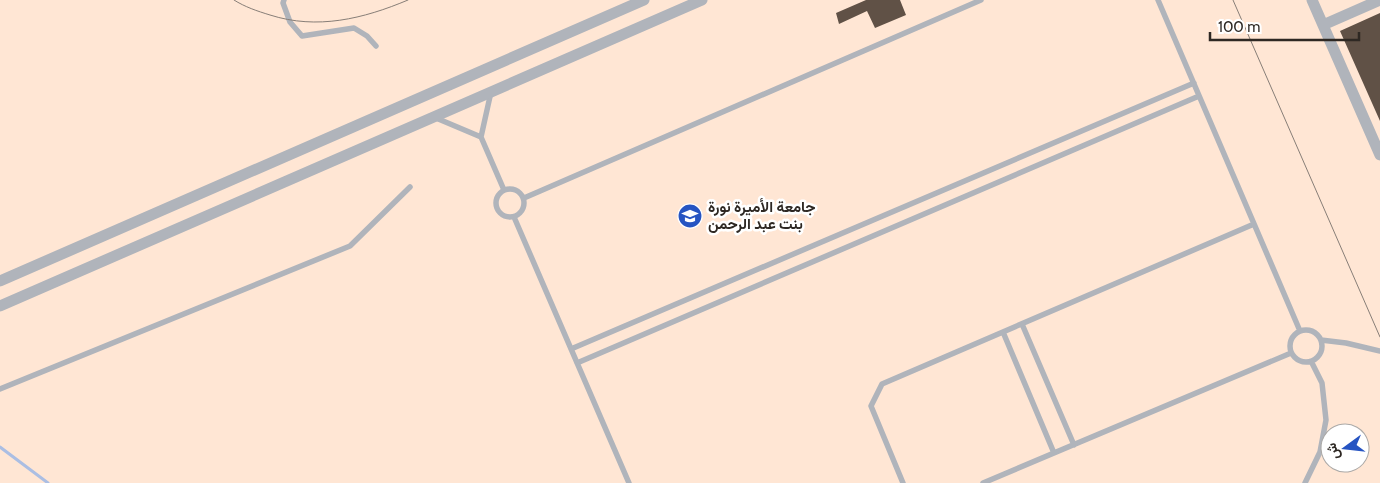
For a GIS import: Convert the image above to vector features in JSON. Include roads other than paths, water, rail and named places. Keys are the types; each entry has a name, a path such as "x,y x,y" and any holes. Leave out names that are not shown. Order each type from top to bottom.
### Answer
{"street":[{"path":"0,281 644,0"},
{"path":"0,306 702,0"},
{"path":"1312,0 1380,155"},
{"path":"1323,25 1380,0"}],"lane":[{"path":"284,0 283,3 290,22 302,36 354,28 367,36 376,46"},
{"path":"524,198 980,0"},
{"path":"1158,0 1300,331"},
{"path":"571,349 1194,83"},
{"path":"492,92 481,137 504,190"},
{"path":"577,363 1200,96"},
{"path":"434,117 481,137"},
{"path":"0,389 350,246 410,187"},
{"path":"504,190 518,190 524,198 524,207 519,215 514,217 505,216 496,206 497,196 504,190"},
{"path":"514,217 629,483"},
{"path":"904,483 871,406 882,384 1254,224"},
{"path":"1022,324 1074,445"},
{"path":"1300,331 1314,332 1321,340 1321,350 1316,358 1311,361 1301,361 1291,353 1290,341 1295,333 1300,331"},
{"path":"1003,332 1054,453"},
{"path":"1321,340 1346,343 1380,351"},
{"path":"983,483 1291,353"},
{"path":"1304,483 1320,452 1326,420 1322,384 1311,361"}],"waterway":[{"path":"0,447 48,483"}],"tram line":[{"path":"234,0 242,5 270,15 305,22 322,22 357,17 408,0"},
{"path":"1233,0 1380,337"}],"place":[{"name":"جامعة الأميرة نورة بنت عبد الرحمن","path":"690,216"}]}
